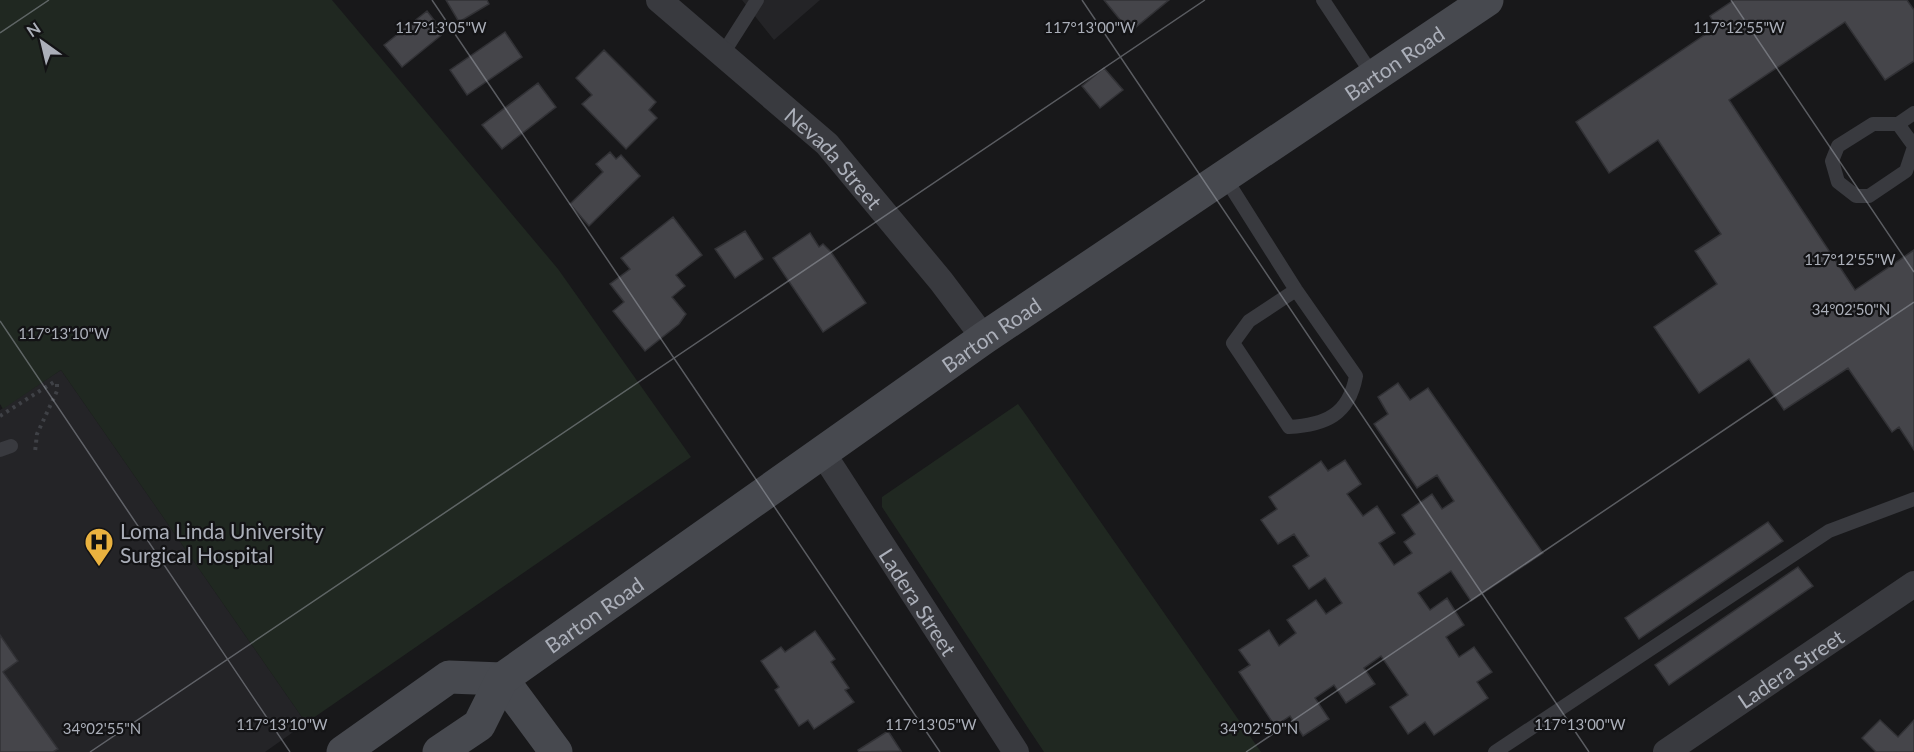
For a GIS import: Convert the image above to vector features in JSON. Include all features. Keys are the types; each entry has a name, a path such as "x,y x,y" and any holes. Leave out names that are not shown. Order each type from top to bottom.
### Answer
{"main road":[{"name":"Barton Road","path":"439,752 479,725 502,679 984,338 1487,0"},
{"path":"343,752 449,677 502,679 556,752"}],"street":[{"name":"Nevada Street","path":"659,0 827,144 941,281 984,338"},
{"name":"Ladera Street","path":"822,452 1016,752"},
{"name":"Ladera Street","path":"1666,752 1914,584"}],"lane":[{"path":"722,56 757,0"},
{"path":"1323,0 1374,76"},
{"path":"1898,124 1914,147 1906,171 1869,196 1856,196 1838,182 1833,161 1838,146 1873,124 1898,124 1914,113"},
{"path":"1224,176 1296,290 1356,376 1353,395 1335,413 1314,425 1289,427 1233,343 1249,321 1296,290"},
{"path":"1495,752 1829,531 1914,499"}],"path":[{"path":"0,416 54,382 57,384 57,391 37,434 35,452"}],"shaded area":[{"path":"0,0 332,0 558,269 691,457 306,723 61,370 3,409 0,404"},
{"path":"742,0 820,0 774,40"},
{"name":"Loma Linda University Surgical Hospital","path":"61,370 306,723 265,752 0,752 0,410"},
{"path":"1018,404 1261,752 1044,752 882,507 882,497"}],"building":[{"path":"446,0 487,0 489,4 459,22"},
{"path":"1104,0 1169,0 1130,32"},
{"path":"1734,0 1907,0 1914,10 1914,61 1885,80 1845,22 1729,100 1855,290 1914,250 1914,450 1899,427 1892,432 1848,368 1784,410 1749,359 1699,393 1654,327 1717,284 1695,251 1721,234 1658,140 1609,173 1576,122 1716,27 1710,16"},
{"path":"427,11 444,33 402,67 384,45"},
{"path":"505,32 522,57 467,95 450,70"},
{"path":"604,50 656,102 649,110 657,118 626,149 582,104 592,95 576,78"},
{"path":"1104,68 1123,90 1100,108 1082,86"},
{"path":"538,83 556,107 502,149 482,125"},
{"path":"610,152 616,159 621,155 640,176 589,226 570,204 603,172 596,164"},
{"path":"673,217 702,255 676,275 685,286 672,297 686,314 679,324 645,351 613,311 624,302 610,284 630,269 621,258"},
{"path":"745,231 763,259 735,278 715,249"},
{"path":"810,233 819,247 823,244 831,252 866,303 823,332 773,258"},
{"path":"1398,383 1410,400 1428,388 1543,553 1471,601 1451,571 1418,593 1430,610 1447,598 1464,625 1446,637 1459,657 1474,647 1492,672 1477,682 1488,698 1434,735 1425,722 1408,734 1390,707 1408,695 1381,656 1364,668 1375,684 1346,703 1334,685 1315,698 1329,719 1303,736 1290,716 1275,726 1239,672 1250,665 1239,650 1269,630 1279,646 1296,633 1287,620 1316,600 1326,614 1342,603 1325,578 1309,589 1293,566 1309,556 1294,534 1278,544 1261,520 1277,509 1269,497 1321,461 1328,471 1345,460 1361,484 1347,494 1363,516 1377,506 1395,533 1379,543 1394,565 1412,553 1404,542 1415,534 1402,515 1432,494 1442,509 1454,501 1437,475 1417,488 1374,424 1388,414 1378,397"},
{"path":"1768,522 1783,541 1639,639 1625,618"},
{"path":"1798,567 1813,586 1669,685 1655,665"},
{"path":"815,631 835,659 831,662 849,688 845,690 854,702 814,729 808,720 799,726 775,690 779,687 761,661 781,647 785,652"},
{"path":"0,635 18,661 3,672 58,749 53,752 0,752"},
{"path":"1880,720 1898,737 1914,720 1914,752 1876,752 1862,738"},
{"path":"888,731 901,751 859,752 858,750"}],"place":[{"name":"Loma Linda University Surgical Hospital","path":"99,568"}]}
